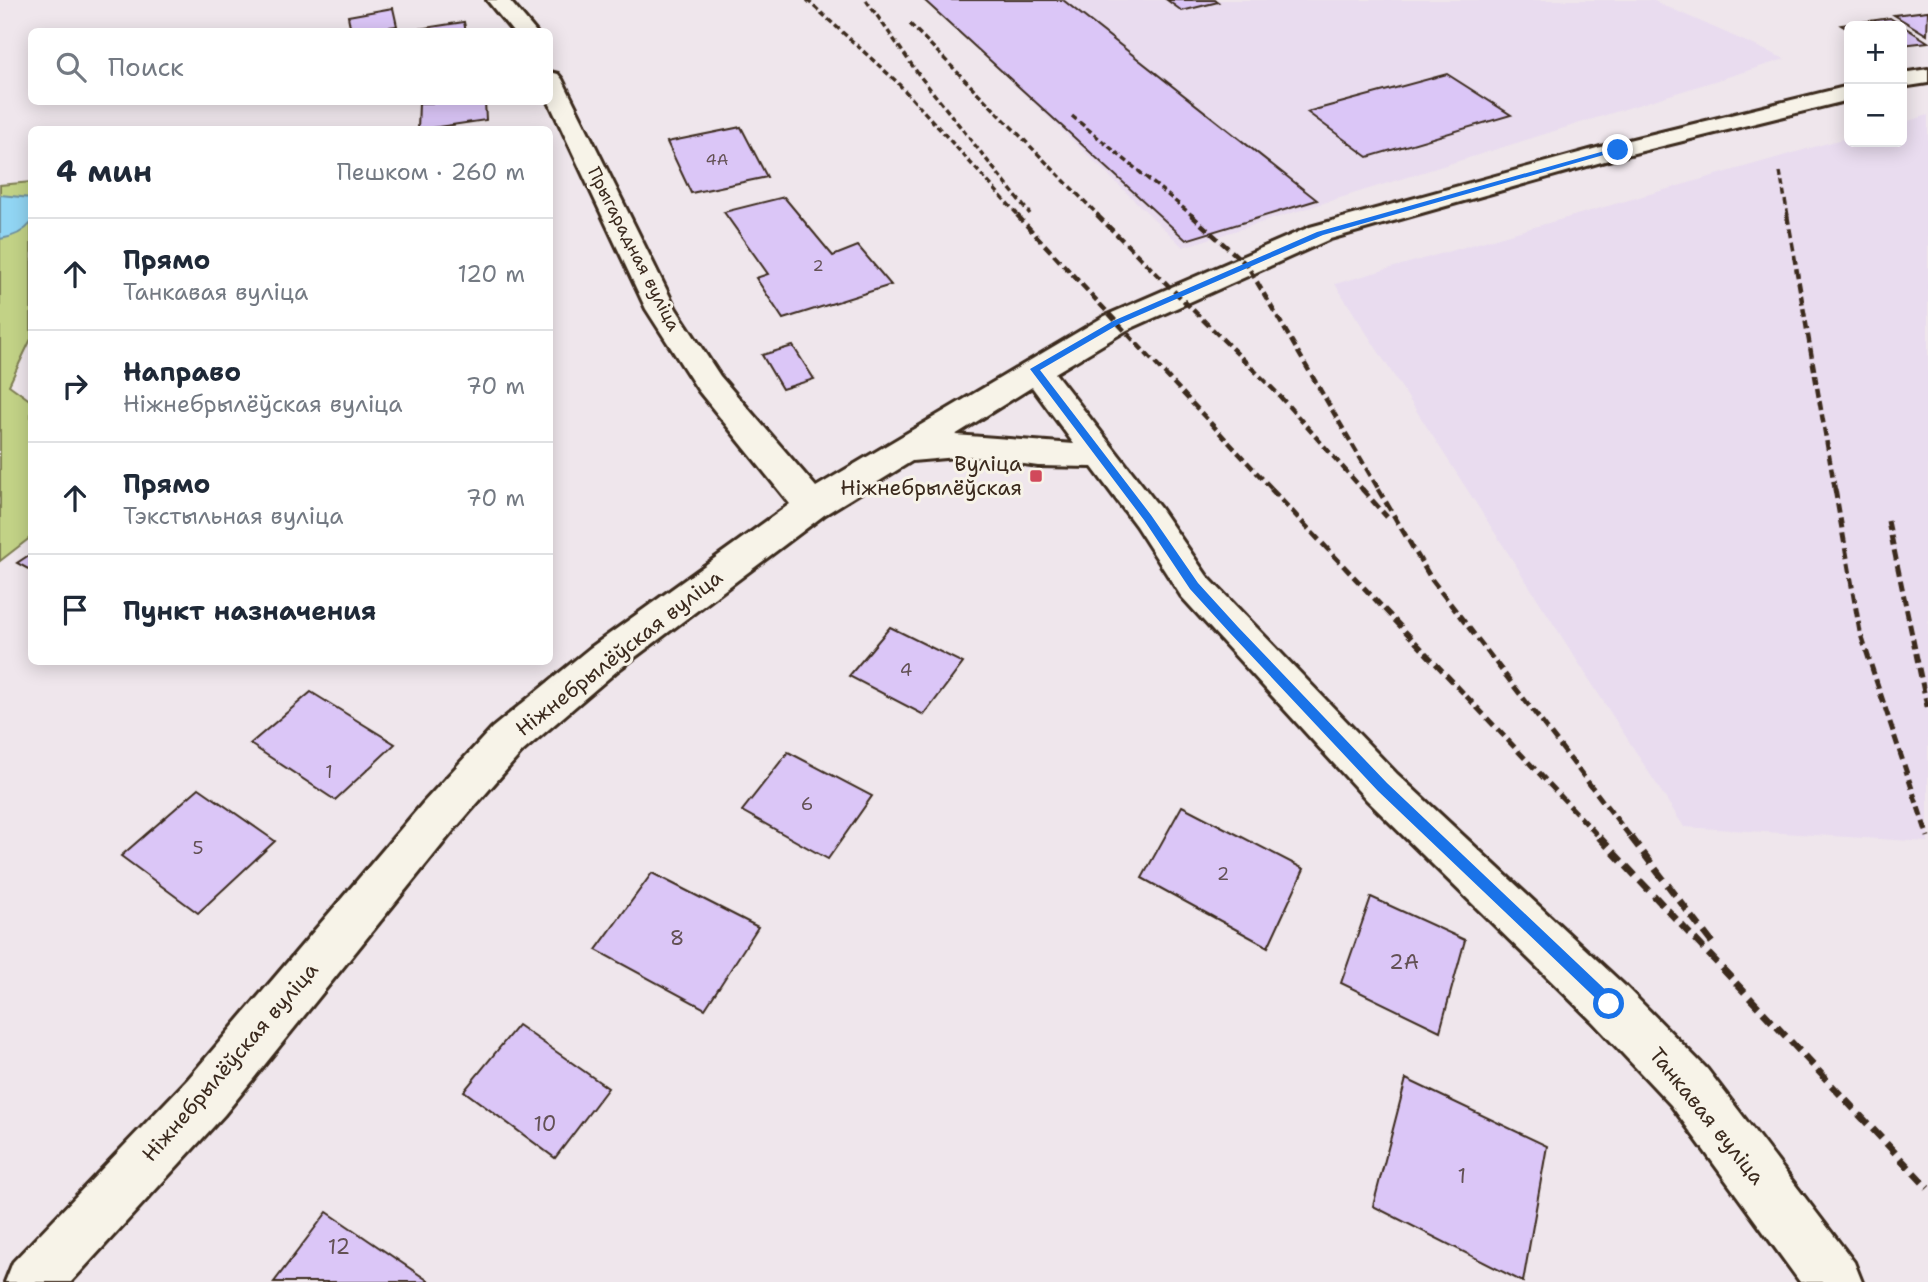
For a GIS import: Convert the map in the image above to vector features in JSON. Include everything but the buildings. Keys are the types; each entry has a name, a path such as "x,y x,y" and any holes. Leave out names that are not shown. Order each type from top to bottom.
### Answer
{"street":[{"path":"498,0 522,28"},
{"path":"1907,79 1928,76"},
{"name":"Прыгарадная вуліца","path":"553,85 661,309 709,383 812,506"},
{"name":"Ніжнебрылёўская вуліца","path":"33,1282 206,1097 438,817 507,740 604,659 812,506 900,450 1116,323 1320,233 1618,150 1844,94"},
{"name":"Танкавая вуліца","path":"1035,369 1148,517 1194,586 1382,787 1609,1004 1689,1087 1835,1282"},
{"path":"900,450 968,445 1038,454 1100,456"}],"shaded area":[{"path":"927,0 1652,0 1785,59 1183,247"},
{"path":"1928,115 1928,842 1684,827 1335,284 1844,138 1844,147 1907,147 1907,121"}],"green space":[{"path":"28,182 28,345 9,385 28,399 28,539 0,561 0,185"}],"water":[{"path":"0,195 28,198 28,226 17,234 0,239"}],"railway":[{"path":"807,0 896,81 1019,216"},
{"path":"866,0 919,75 1030,214"},
{"path":"910,24 1099,216"},
{"path":"1072,116 1193,216"},
{"path":"1780,172 1788,216"},
{"path":"1017,215 1273,490"},
{"path":"1097,215 1276,392 1363,490"},
{"path":"1191,215 1247,265 1379,490"},
{"path":"1787,215 1835,490"},
{"path":"1271,489 1601,839"},
{"path":"1362,489 1387,517"},
{"path":"1378,489 1432,580 1632,839"},
{"path":"1835,489 1860,632 1928,837"},
{"path":"1888,521 1928,711"},
{"path":"1599,837 1928,1188"},
{"path":"1631,837 1716,948"}],"place":[{"name":"Вуліца Ніжнебрылёўская","path":"1036,476"}],"route":[{"path":"1609,1004 1382,787 1194,586 1148,517 1035,369 1116,323 1320,233 1618,150"}]}
